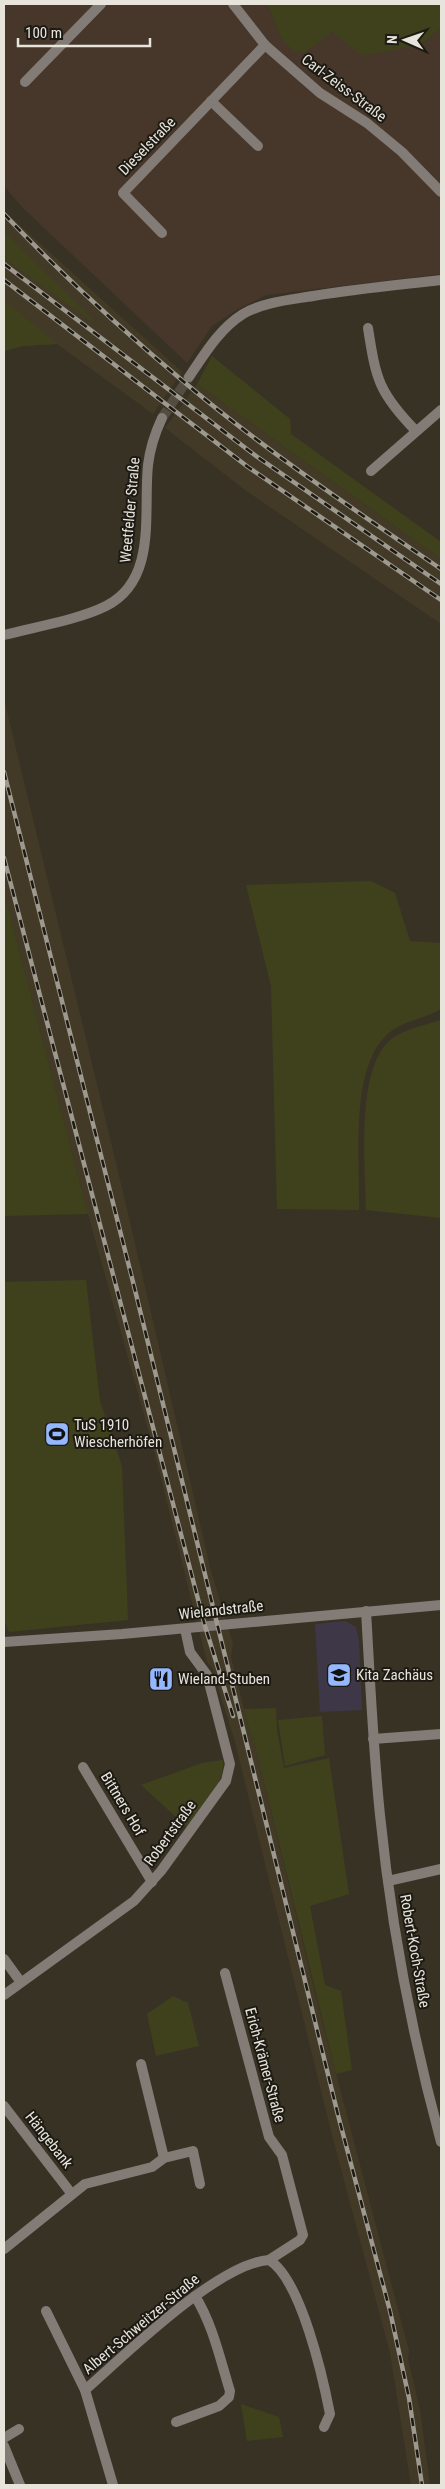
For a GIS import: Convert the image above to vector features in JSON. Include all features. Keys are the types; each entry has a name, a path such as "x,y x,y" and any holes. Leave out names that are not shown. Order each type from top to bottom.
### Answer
{"street":[{"path":"25,82 101,4"},
{"name":"Carl-Zeiss-Straße","path":"233,4 265,45 320,93 367,123 402,152 441,192"},
{"name":"Dieselstraße","path":"162,233 123,193 265,45"},
{"path":"211,101 258,146"},
{"path":"189,377 221,332 244,314 259,307 274,302 338,292 441,280"},
{"path":"368,328 377,378 394,410 416,431"},
{"path":"371,471 441,410"},
{"name":"Weetfelder Straße","path":"4,635 96,610 116,600 131,584 143,558 148,462 155,434 162,418"},
{"name":"Wielandstraße","path":"4,1642 185,1629 441,1605"},
{"name":"Robert-Koch-Straße","path":"366,1611 373,1739 388,1881 412,2020 441,2142"},
{"name":"Robertstraße","path":"4,1995 20,1981 127,1906 152,1882 226,1782 230,1773 230,1764 207,1675 190,1652 185,1629"},
{"path":"373,1739 441,1734"},
{"name":"Bittners Hof","path":"83,1767 152,1882"},
{"name":"Robert-Koch-Straße","path":"388,1881 441,1869"},
{"path":"4,1959 20,1981"},
{"name":"Erich-Krämer-Straße","path":"225,1973 269,2137 282,2155 303,2235 300,2240 269,2260"},
{"path":"141,2064 164,2158"},
{"name":"Hängebank","path":"4,2106 71,2193"},
{"path":"4,2249 71,2193 85,2184 152,2167 164,2158 193,2152 200,2184"},
{"path":"269,2260 281,2271 308,2329 330,2414 324,2427"},
{"name":"Albert-Schweitzer-Straße","path":"85,2390 167,2318 206,2287 254,2262 269,2260"},
{"path":"176,2422 219,2406 229,2397 230,2391 216,2341 204,2310 195,2296"},
{"path":"46,2311 85,2390 113,2485"},
{"path":"4,2438 19,2429"},
{"path":"4,2446 20,2485"}],"shaded area":[{"path":"4,4 267,4 282,40 307,51 331,32 420,45 441,28 441,274 267,295 238,309 212,326 187,363 23,208 4,186"},
{"path":"4,211 182,372 153,414 57,344 23,346 4,351"},
{"path":"197,384 441,559 441,624 245,490 165,428"},
{"path":"4,699 123,1192 211,1571 233,1644 231,1657 250,1733 253,1737 319,2009 409,2351 408,2359 420,2410 430,2485 411,2485 390,2353 331,2131 235,1742 212,1668 207,1662 157,1462 88,1214 4,893"},
{"name":"Kita Zachäus","path":"345,1621 356,1627 359,1640 362,1710 320,1712 315,1624"}],"green space":[{"path":"267,4 441,4 441,28 420,45 362,56 332,32 307,51 296,52 282,40"},
{"path":"4,232 101,328 4,258"},
{"path":"4,300 57,344 23,346 4,351"},
{"path":"212,356 290,419 291,434 441,542 441,559 197,384"},
{"path":"371,881 395,893 410,941 441,943 441,1009 401,1025 389,1033 376,1048 362,1091 359,1115 359,1210 277,1209 271,986 246,885"},
{"path":"4,893 88,1214 4,1216"},
{"path":"441,1020 441,1218 366,1210 365,1118 373,1069 381,1050 394,1037 411,1029"},
{"name":"TuS 1910 Wiescherhöfen","path":"86,1280 100,1401 122,1466 128,1620 9,1632 4,1620 4,1282"},
{"path":"276,1708 277,1731 284,1768 329,1758 349,1894 310,1906 325,1985 341,1991 352,2070 336,2074 253,1737 250,1733 244,1709"},
{"path":"322,1716 325,1755 285,1766 278,1720"},
{"path":"223,1760 223,1769 216,1787 187,1827 141,1785 202,1763"},
{"path":"173,1996 188,2003 199,2046 156,2056 147,2014"},
{"path":"241,2404 279,2417 283,2437 247,2441"}],"tunnel":[{"path":"162,418 189,377"}],"railway":[{"path":"4,214 48,259 117,324 220,411 313,481 441,569"},
{"path":"4,264 256,456 441,584"},
{"path":"4,280 248,467 441,600"},
{"path":"4,772 134,1286 338,2115 390,2311 409,2398 422,2485"},
{"path":"4,858 205,1626 233,1716"}],"place":[{"name":"TuS 1910 Wiescherhöfen","path":"57,1434"},
{"name":"Kita Zachäus","path":"339,1675"},
{"name":"Wieland-Stuben","path":"161,1679"}]}
